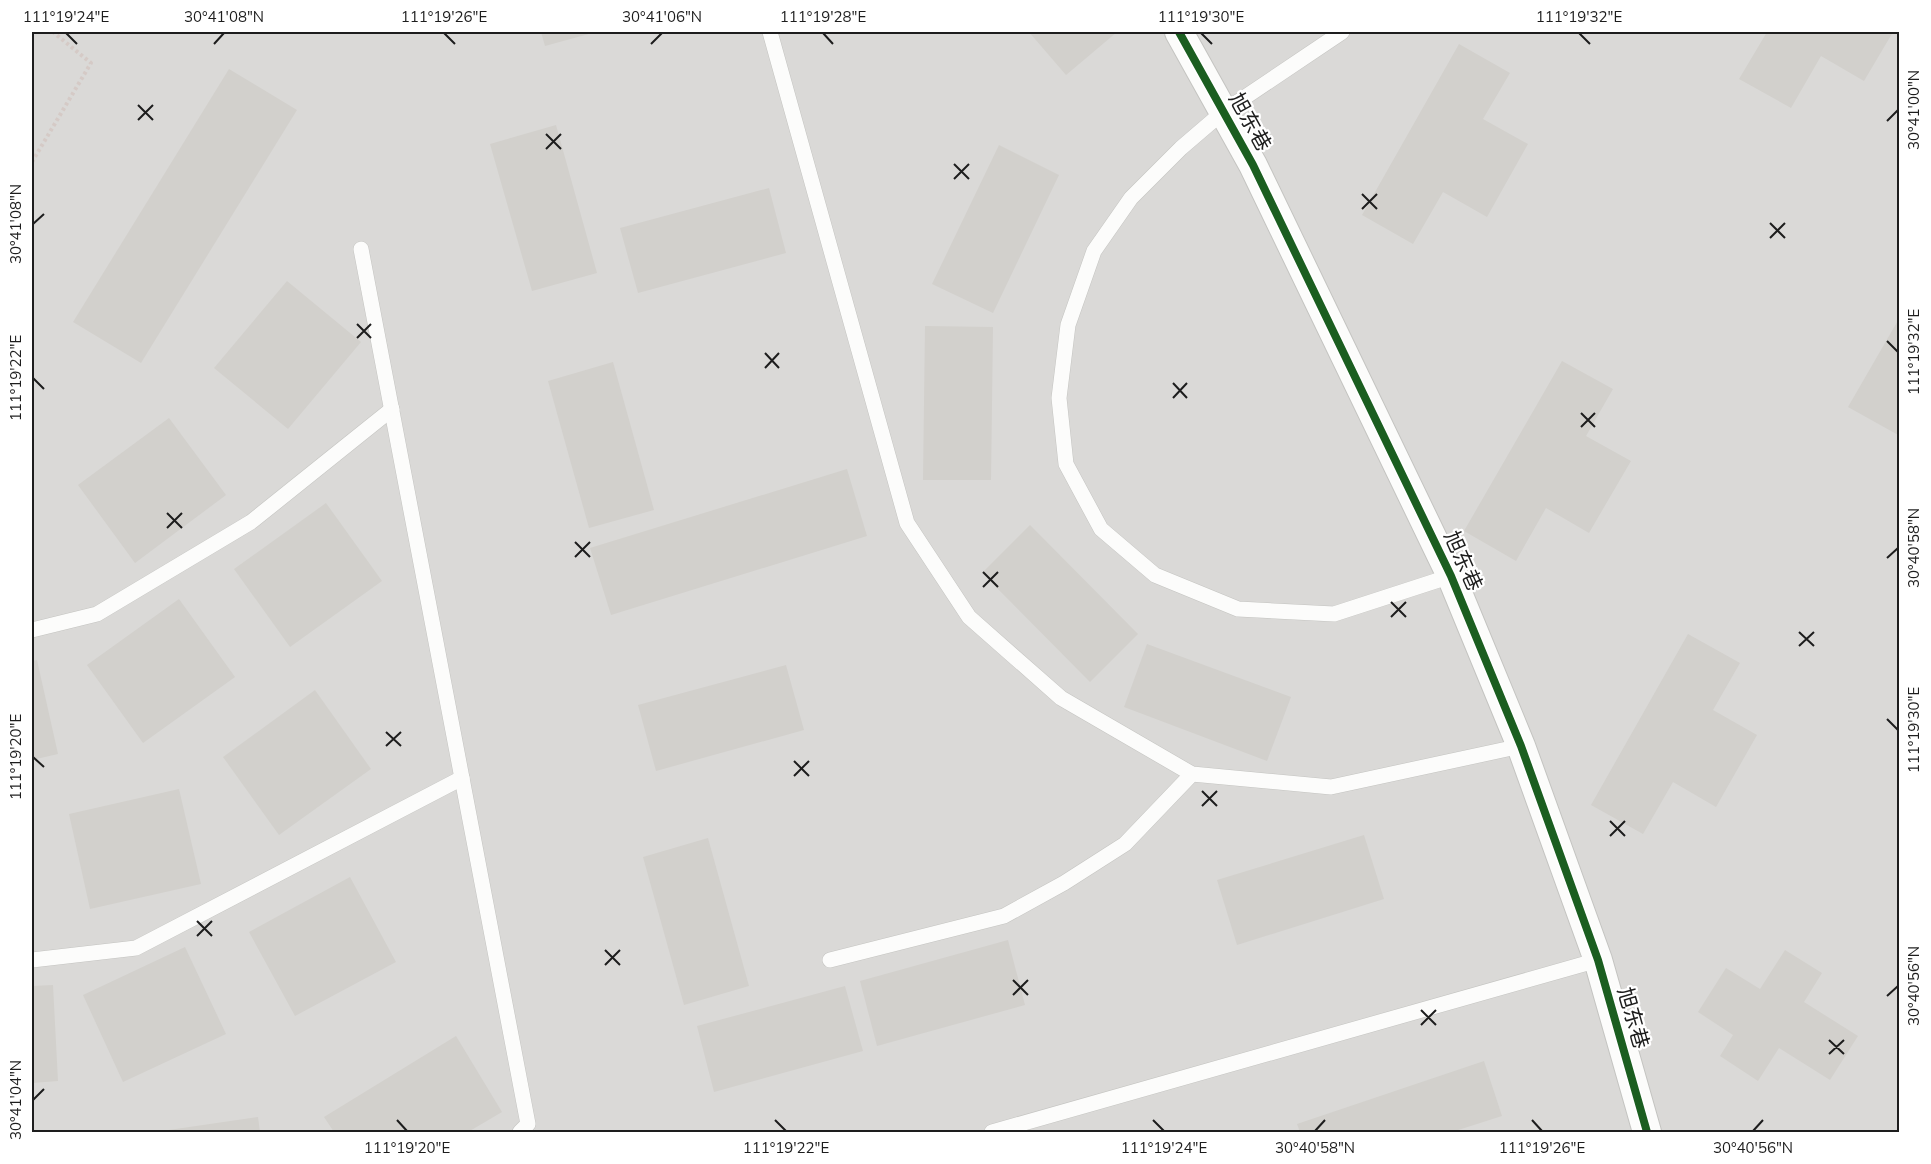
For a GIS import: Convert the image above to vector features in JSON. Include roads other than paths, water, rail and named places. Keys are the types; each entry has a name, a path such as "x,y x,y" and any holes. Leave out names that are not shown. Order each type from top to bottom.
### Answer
{"street":[{"name":"旭东巷","path":"1179,32 1253,165 1451,576 1521,746 1598,960 1647,1132"}],"lane":[{"path":"770,32 907,523 969,617 1061,698 1192,774 1331,787 1521,746"},
{"path":"1342,32 1223,112 1181,148 1131,198 1094,250 1068,325 1059,398 1066,464 1101,529 1155,575 1238,609 1334,614 1451,576"},
{"path":"361,249 528,1124 520,1132"},
{"path":"32,630 97,614 251,522 392,410"},
{"path":"830,960 1004,916 1064,883 1125,844 1192,774"},
{"path":"32,960 136,948 462,778"},
{"path":"992,1132 1598,960"}]}
